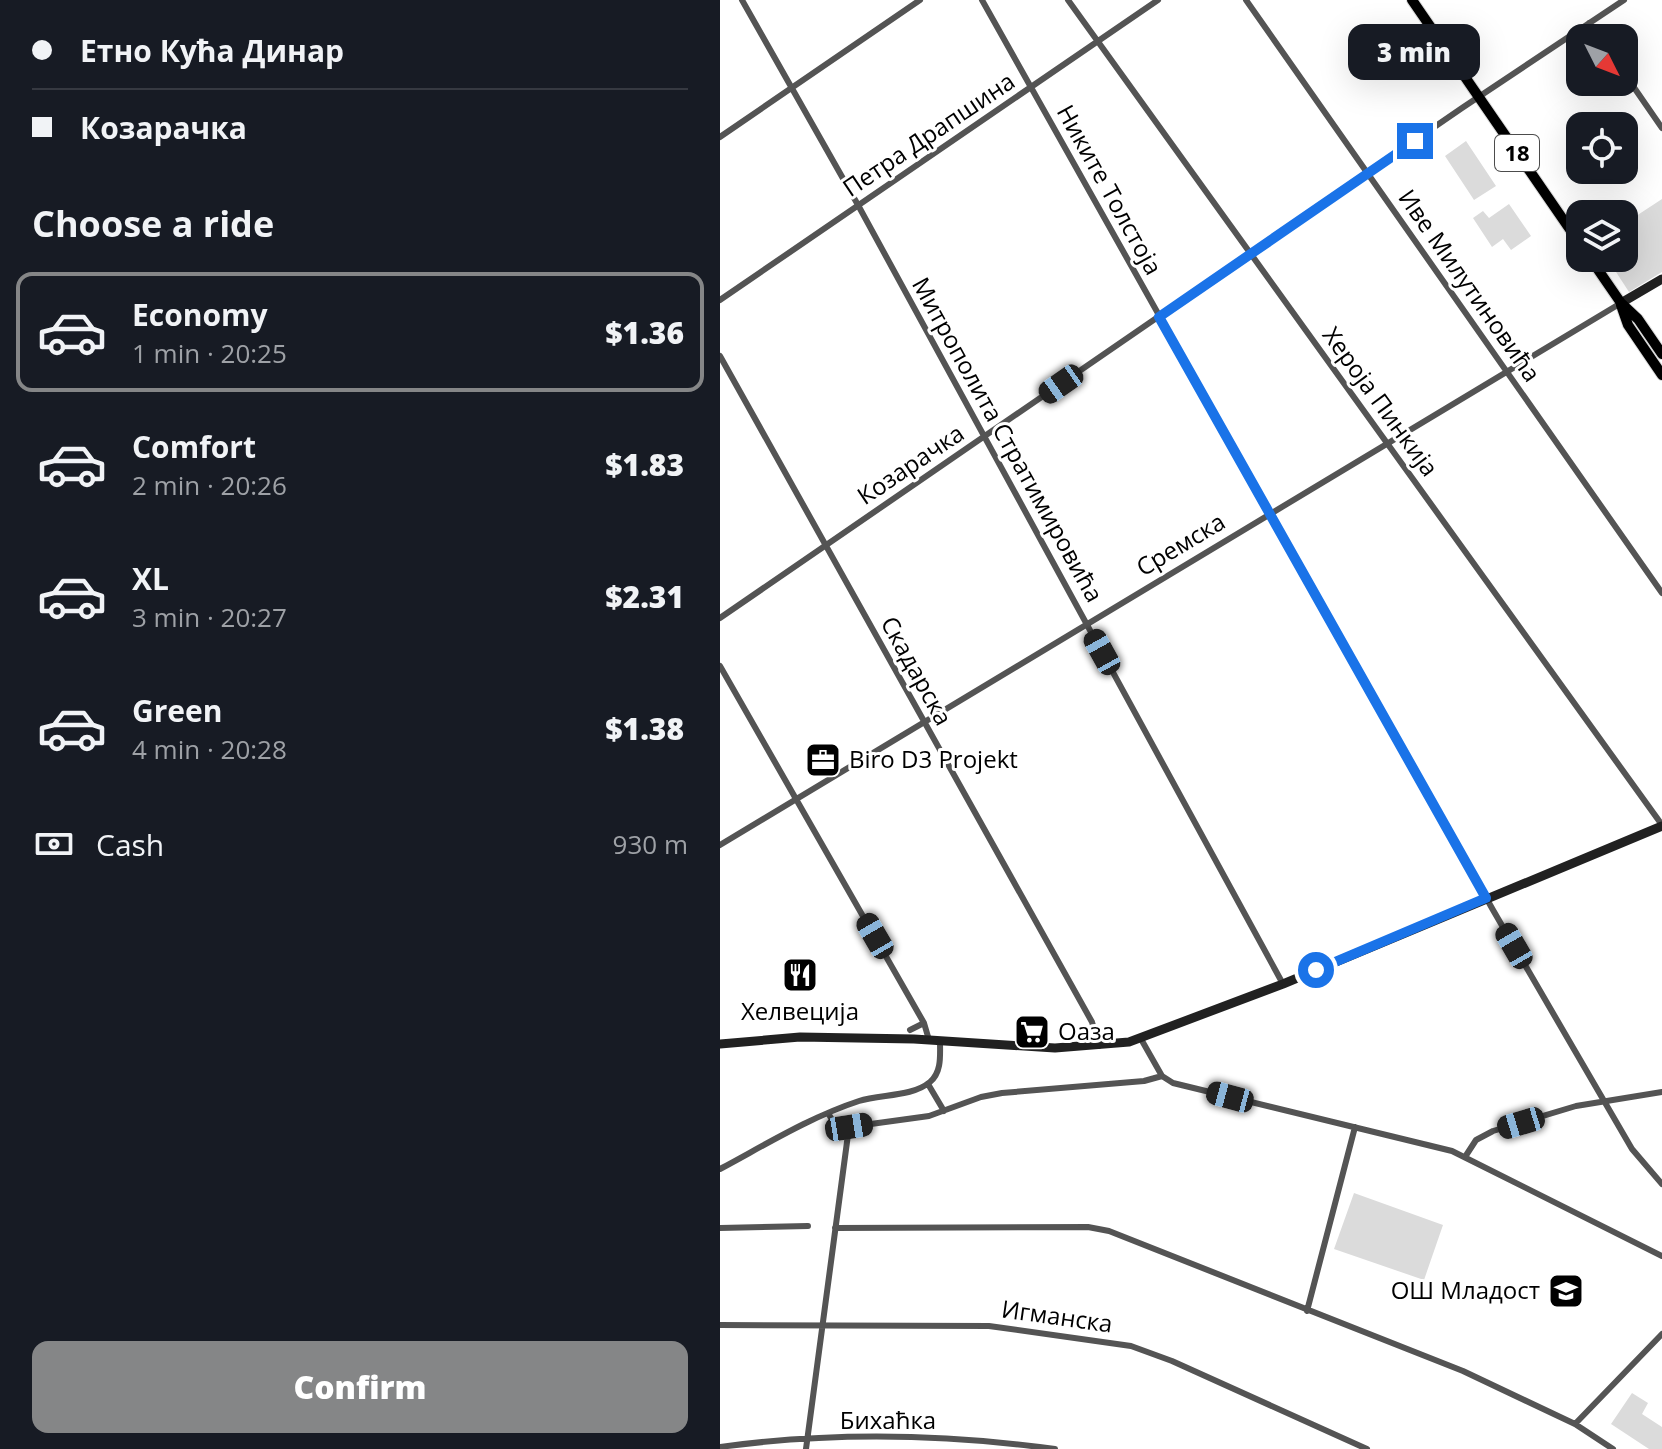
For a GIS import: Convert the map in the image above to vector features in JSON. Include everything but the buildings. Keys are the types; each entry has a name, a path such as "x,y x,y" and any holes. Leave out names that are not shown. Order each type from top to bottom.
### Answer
{"main road":[{"name":"18","path":"1412,0 1566,224"},
{"path":"1600,272 1662,354"},
{"path":"1621,303 1628,325 1662,375"}],"street":[{"name":"Митрополита Стратимировића","path":"742,0 858,205 1283,984"},
{"path":"720,137 920,0"},
{"name":"Никите Толстоја","path":"982,0 1486,898 1632,1149 1662,1184"},
{"name":"Хероја Пинкија","path":"1068,0 1662,825"},
{"name":"Петра Драпшина","path":"720,300 1158,0"},
{"name":"Иве Милутиновића","path":"1246,0 1662,593"},
{"name":"Козарачка","path":"720,618 1624,0"},
{"path":"1638,93 1662,128"},
{"name":"Сремска","path":"720,845 1662,279"},
{"name":"Скадарска","path":"720,356 1092,1022 1099,1046"},
{"path":"720,666 924,1023 929,1040"},
{"path":"720,1044 800,1037 929,1040 1055,1048 1099,1046 1141,1039 1283,984 1662,825"},
{"path":"910,1030 924,1023"},
{"path":"1141,1039 1160,1073 1173,1083 1431,1145 1465,1157 1662,1256"},
{"path":"720,1169 828,1113 861,1100 928,1084 939,1068 940,1041"},
{"path":"828,1113 834,1123 849,1127 929,1116 942,1108 1002,1093 1144,1081 1160,1073"},
{"path":"928,1084 942,1108"},
{"path":"1465,1157 1476,1140 1487,1133 1576,1106 1662,1092"},
{"path":"806,1449 849,1127"},
{"path":"1307,1311 1355,1127"},
{"path":"720,1228 808,1226"},
{"path":"835,1228 1098,1228 1463,1371 1575,1424 1613,1449"},
{"name":"Игманска","path":"720,1325 989,1326 1131,1346 1172,1361 1367,1449"},
{"path":"1575,1424 1662,1334"},
{"name":"Бихаћка","path":"720,1447 807,1439 957,1440 1055,1449"}],"shaded area":[{"path":"1466,141 1496,186 1474,200 1445,156"},
{"path":"1662,199 1662,272 1629,292 1616,272 1638,272 1638,215"},
{"path":"1509,204 1531,236 1511,250 1503,239 1492,247 1473,218 1483,211 1489,218"},
{"path":"1354,1193 1443,1225 1424,1280 1334,1249"},
{"path":"1632,1393 1648,1403 1642,1414 1662,1427 1662,1449 1649,1449 1611,1424"}],"place":[{"name":"Biro D3 Projekt","path":"823,760"},
{"name":"Хелвеција","path":"800,975"},
{"name":"Оаза","path":"1032,1032"},
{"name":"ОШ Младост","path":"1566,1291"}],"route":[{"path":"1316,970 1486,898 1159,317 1415,141"}]}
